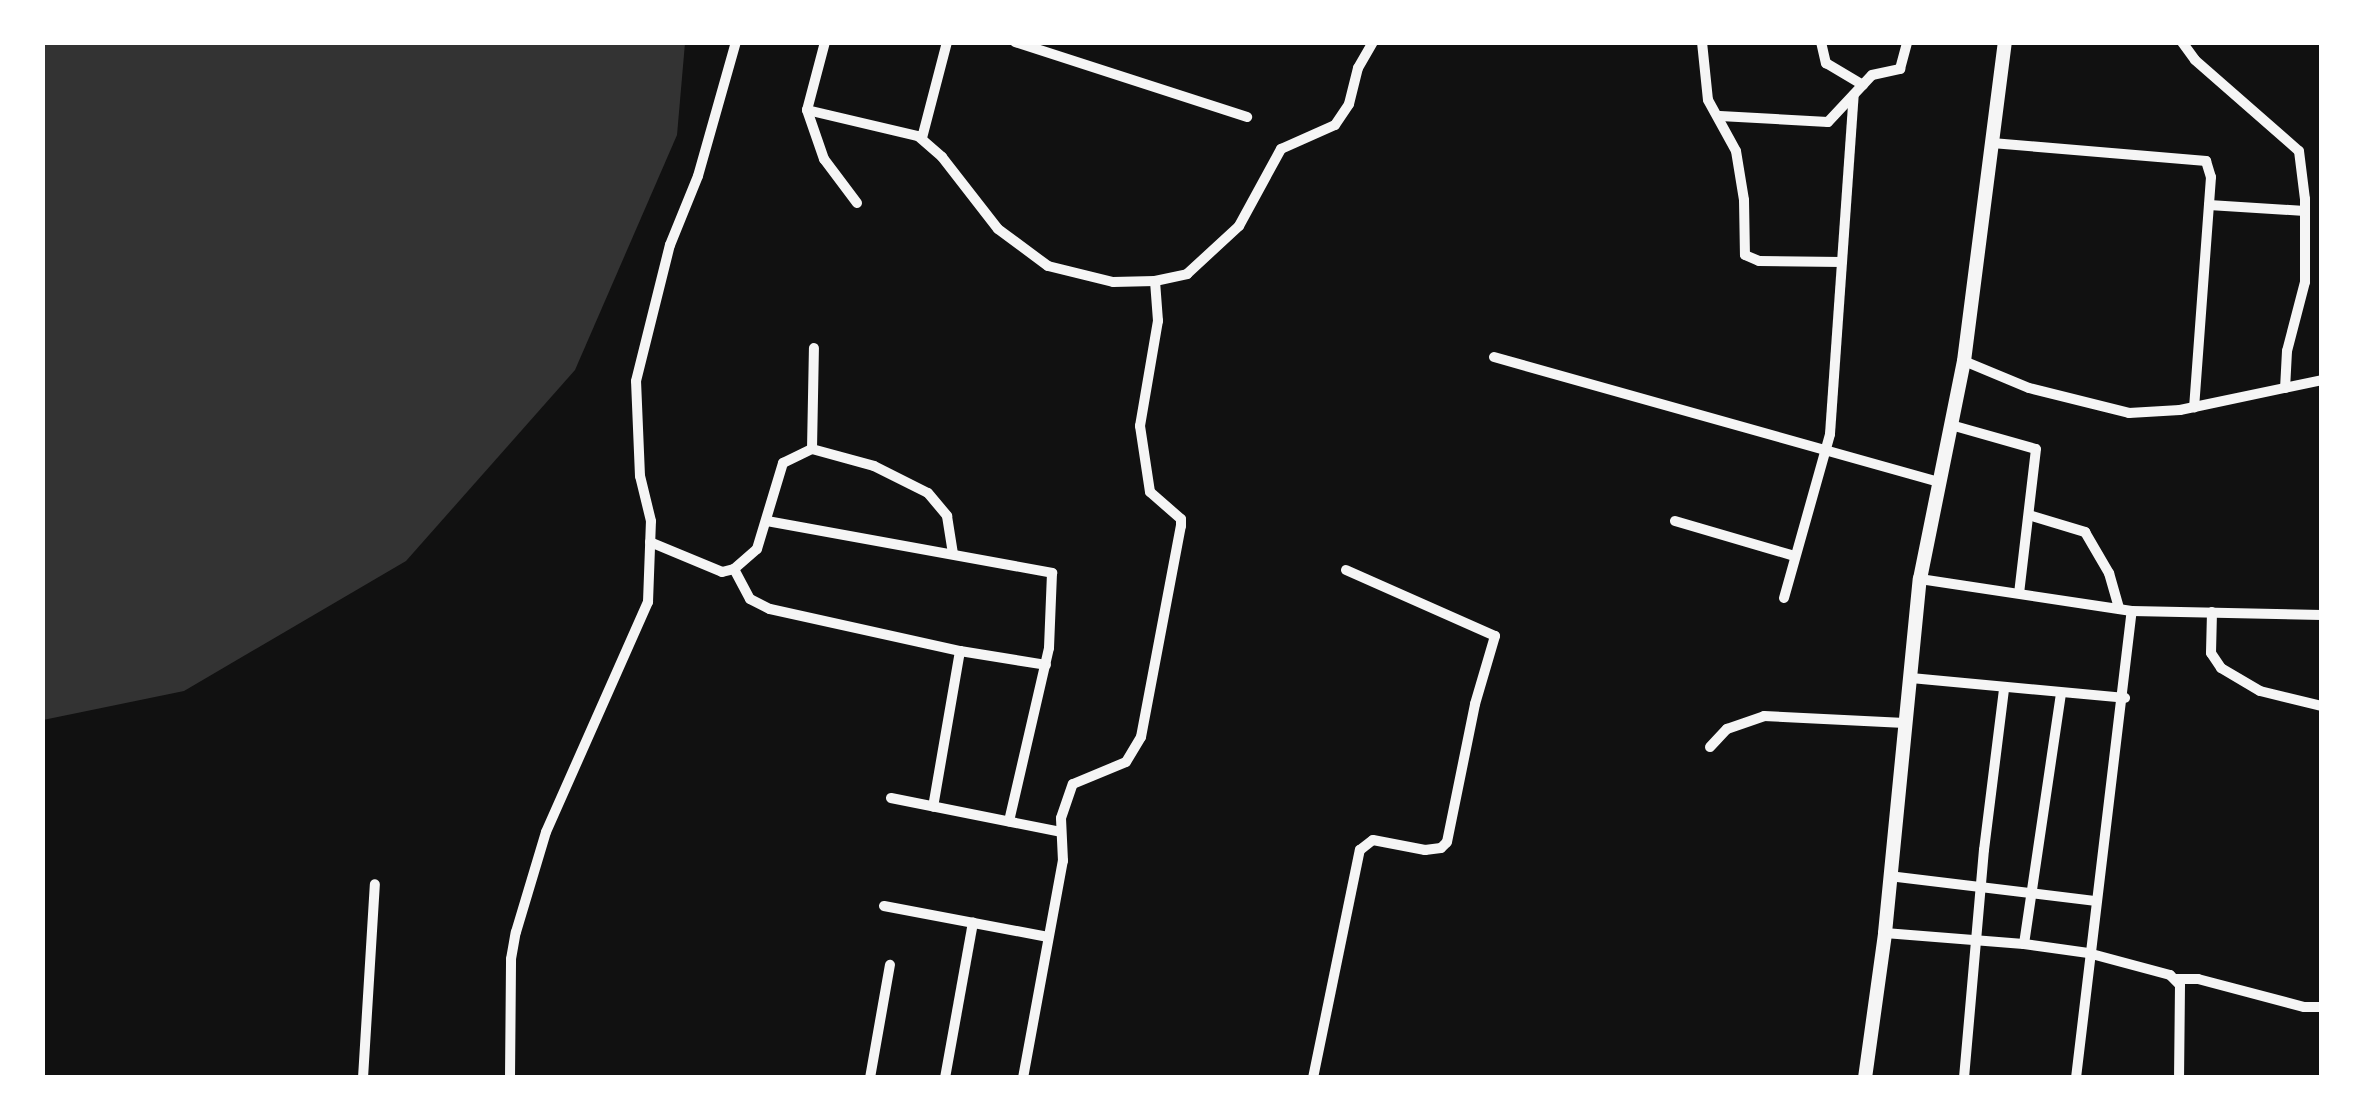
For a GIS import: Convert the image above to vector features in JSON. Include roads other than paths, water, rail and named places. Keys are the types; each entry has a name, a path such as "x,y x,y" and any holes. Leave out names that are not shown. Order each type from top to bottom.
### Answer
{"street":[{"path":"510,1078 513,945 546,832 642,624 648,602 651,521 640,476 636,381 670,244 698,176 736,42"},
{"path":"825,42 807,110 824,159 857,203"},
{"path":"922,138 948,42"},
{"path":"1015,42 1247,117"},
{"path":"807,110 922,138 998,229 1048,266 1113,282 1155,281 1187,274 1240,226 1281,150 1335,125 1350,104 1358,68 1373,42"},
{"path":"1702,42 1704,86 1736,151 1742,182 1745,255 1758,261 1842,262"},
{"path":"1821,42 1826,63 1863,85"},
{"path":"1720,116 1828,122 1876,72 1900,69 1908,42"},
{"path":"1865,1078 1885,933 1920,578 1964,361 2005,42"},
{"path":"2182,42 2195,60 2296,146 2302,166 2303,298 2287,351 2284,388"},
{"path":"1784,598 1826,448 1854,95"},
{"path":"1992,143 2200,158 2210,168 2194,407"},
{"path":"2208,205 2305,211"},
{"path":"1024,1078 1063,862 1061,832 1074,784 1126,762 1141,738 1181,526 1181,519 1150,492 1140,426 1158,321 1155,281"},
{"path":"812,449 814,348"},
{"path":"1494,357 1940,482"},
{"path":"1964,361 2029,388 2112,410 2152,413 2322,380"},
{"path":"1952,425 2036,450 2019,594"},
{"path":"650,542 712,570 734,569 757,549 783,463 812,449 863,462 928,492 947,516 953,553"},
{"path":"2030,516 2085,532 2109,574 2118,609"},
{"path":"767,521 1052,573 1046,665 1009,822"},
{"path":"1675,521 1795,556"},
{"path":"734,569 750,598 770,609 960,651 1046,665"},
{"path":"1313,1078 1360,850 1373,840 1425,850 1441,848 1447,842 1475,704 1495,636 1346,570"},
{"path":"1920,578 2118,609 2322,615"},
{"path":"2076,1078 2132,610"},
{"path":"2212,612 2211,653 2220,668 2260,692 2322,706"},
{"path":"933,806 960,651"},
{"path":"1910,678 2004,690 2124,698"},
{"path":"1964,1078 1980,889 2004,690"},
{"path":"2024,944 2061,694"},
{"path":"1710,747 1727,728 1764,716 1906,722"},
{"path":"891,798 1061,832"},
{"path":"1888,876 2096,902"},
{"path":"363,1078 374,884"},
{"path":"884,906 1048,936"},
{"path":"945,1078 973,923"},
{"path":"1885,933 2024,944 2088,954 2176,979 2198,979 2304,1007 2322,1007"},
{"path":"870,1078 890,964"},
{"path":"2176,979 2180,992 2178,1078"}]}
